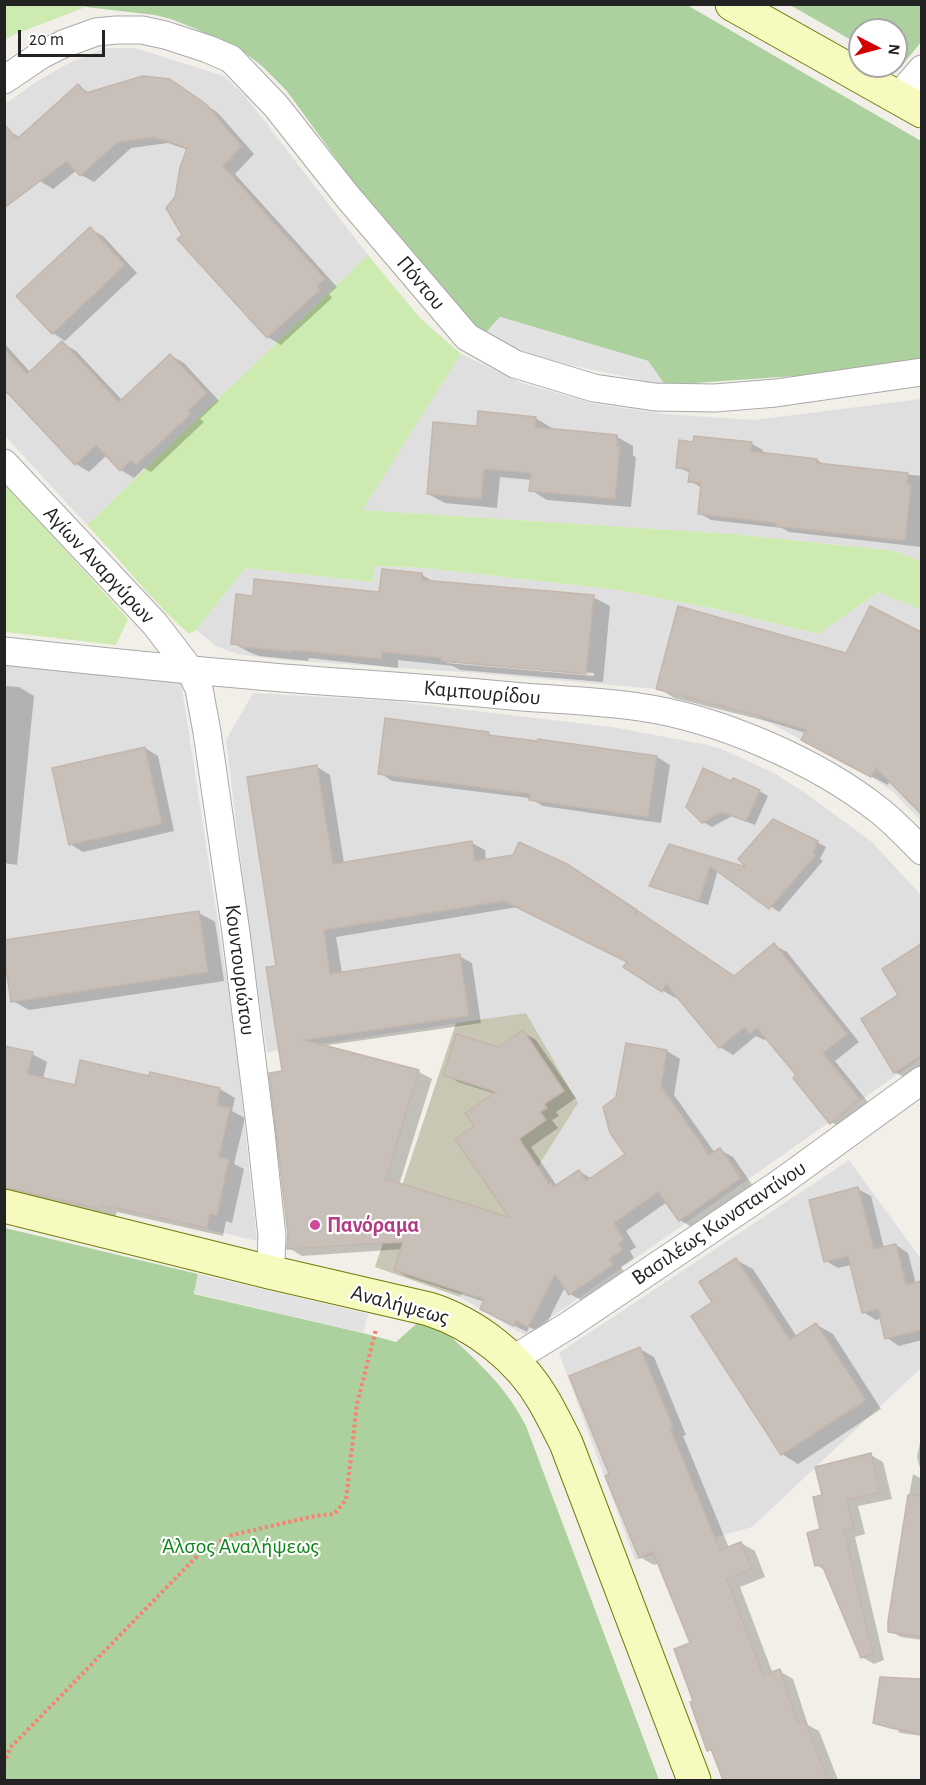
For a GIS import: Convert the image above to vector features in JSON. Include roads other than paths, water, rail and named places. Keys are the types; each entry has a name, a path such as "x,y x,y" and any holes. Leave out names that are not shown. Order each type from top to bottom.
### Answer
{"street":[{"path":"732,4 910,104 921,69"},
{"name":"Πόντου","path":"4,80 41,55 63,44 96,32 116,30 142,30 165,35 208,49 231,60 276,106 347,196 467,337 515,364 594,388 655,397 715,398 776,393 921,372"},
{"name":"Αγίων Αναργύρων","path":"4,463 142,610 191,671"},
{"name":"Καμπουρίδου","path":"4,651 191,671 595,702 670,712 729,729 800,761 849,789 879,810 921,851"},
{"name":"Κουντουριώτου","path":"191,671 199,689 207,732 236,933 272,1236 269,1272"},
{"name":"Βασιλέως Κωνσταντίνου","path":"512,1360 780,1183 921,1080"},
{"name":"Αναλήψεως","path":"4,1206 429,1309 451,1317 476,1331 512,1360 544,1400 566,1443 694,1780"}],"place":[{"name":"Πανόραμα","path":"315,1225"}],"park label":[{"name":"Άλσος Αναλήψεως","path":"240,1546"}]}
